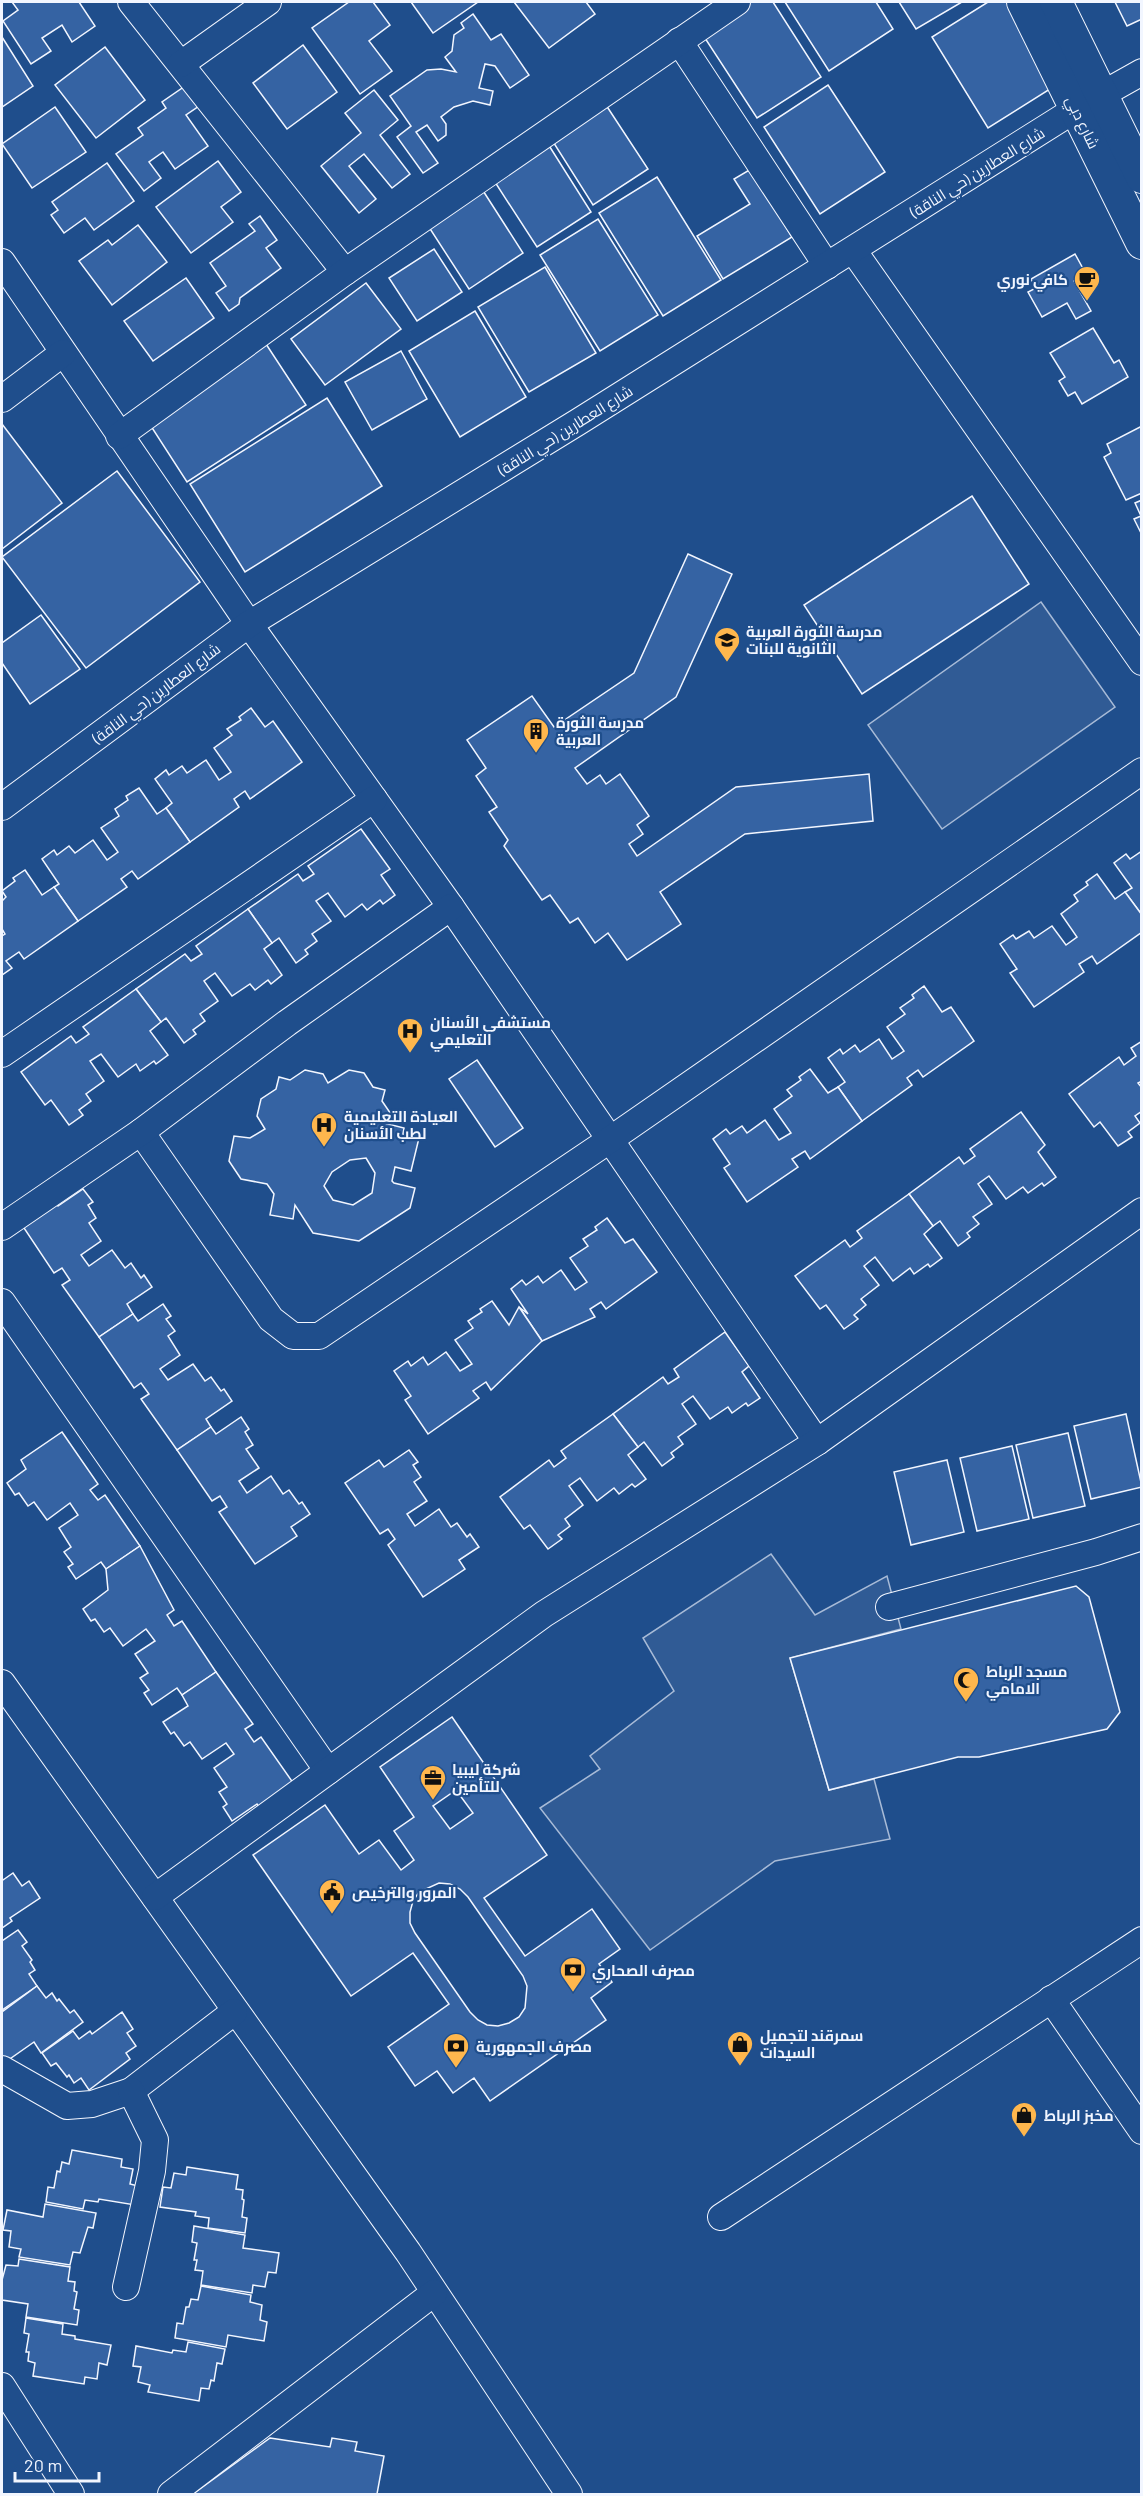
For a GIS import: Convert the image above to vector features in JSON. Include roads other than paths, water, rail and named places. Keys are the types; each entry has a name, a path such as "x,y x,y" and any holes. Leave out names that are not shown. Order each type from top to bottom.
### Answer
{"street":[{"path":"131,2 345,272"},
{"path":"181,64 268,2"},
{"path":"119,436 345,272 737,2"},
{"name":"شارع دبي","path":"1023,2 1142,177"},
{"name":"شارع دبي","path":"1056,2 1089,101 1142,243"},
{"path":"680,41 827,266"},
{"name":"شارع العطارين (حي الناقة)","path":"2,807 249,624 568,429 1089,101 1142,72"},
{"path":"853,250 1142,662"},
{"path":"2,262 249,624 451,907 817,1442"},
{"path":"2,399 63,353"},
{"path":"141,1132 271,1319 293,1336 319,1336 611,1139 1142,771"},
{"path":"2,1054 374,799"},
{"path":"2,1227 141,1132 287,1023 451,907"},
{"path":"155,1897 544,1614 817,1442 1142,1211"},
{"path":"2,1302 328,1771"},
{"path":"889,1607 1096,1552 1142,1537"},
{"path":"2,1683 234,2012 408,2252 569,2494"},
{"path":"722,2217 1142,1940"},
{"path":"1051,1998 1142,2131"},
{"path":"2,2069 67,2106 92,2104 131,2091 234,2012"},
{"path":"126,2287 152,2171 155,2140 131,2091"},
{"path":"171,2494 434,2294"},
{"path":"2,2386 71,2494"}],"place":[{"name":"كافي نوري","path":"1087,302"},
{"name":"مدرسة الثورة العربية الثانوية للبنات","path":"727,663"},
{"name":"مدرسة الثورة العربية","path":"536,754"},
{"name":"مستشفي الأسنان التعليمي","path":"410,1054"},
{"name":"العيادة التعليمية لطب الأسنان","path":"324,1148"},
{"name":"مسجد الرباط الامامي","path":"966,1703"},
{"name":"شركة ليبيا للتأمين","path":"433,1801"},
{"name":"المرور والترخيص","path":"332,1915"},
{"name":"مصرف الصحاري","path":"573,1993"},
{"name":"سمرقند لتجميل السيدات","path":"740,2067"},
{"name":"مصرف الجمهورية","path":"456,2069"},
{"name":"مخبز الرباط","path":"1024,2138"}]}
